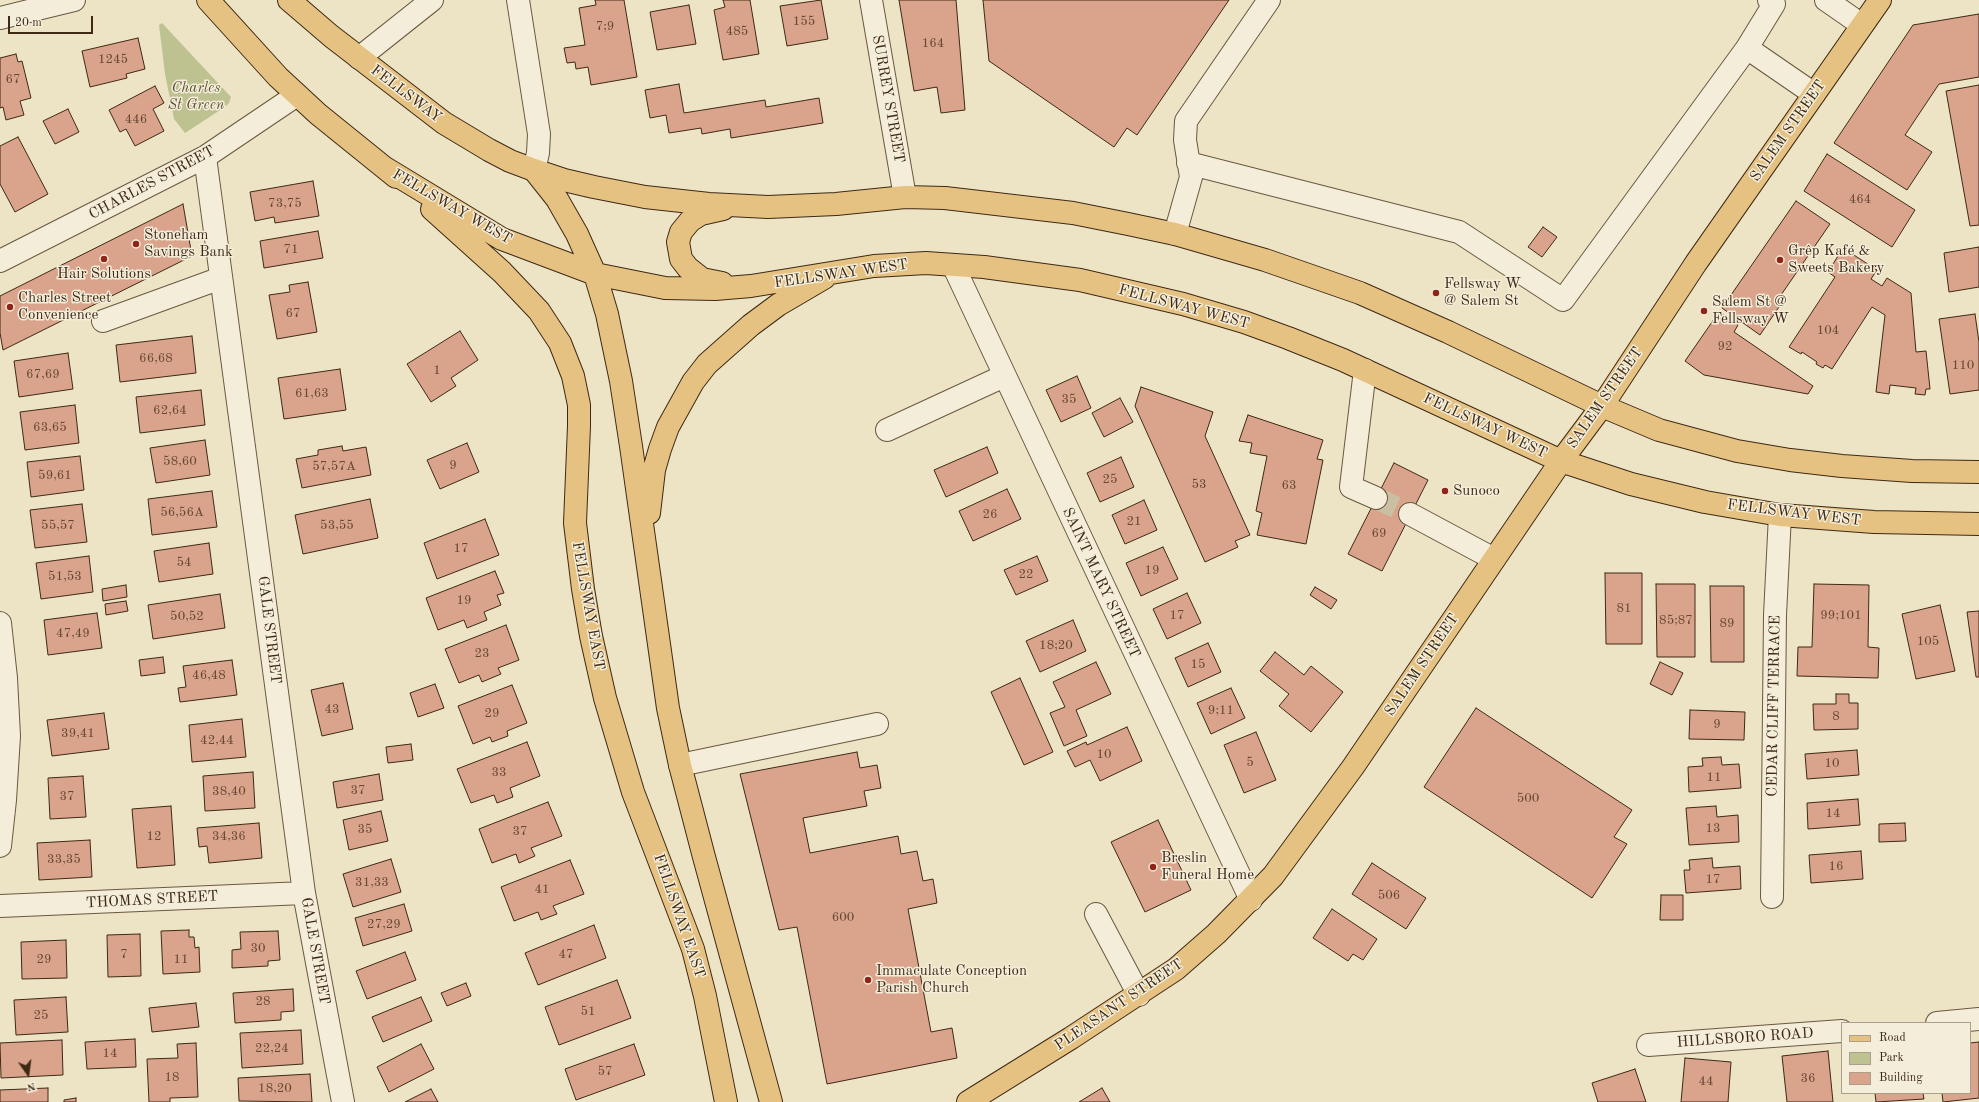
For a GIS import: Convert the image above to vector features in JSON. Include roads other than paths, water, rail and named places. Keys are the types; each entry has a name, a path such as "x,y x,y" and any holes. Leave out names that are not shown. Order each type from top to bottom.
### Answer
{"main road":[{"path":"208,0 278,78 341,133 385,168"},
{"name":"FELLSWAY","path":"289,0 359,58 444,123 489,150 534,170"},
{"name":"SALEM STREET","path":"1290,856 1380,728 1561,461 1602,406 1696,263 1880,0"},
{"name":"FELLSWAY WEST","path":"385,168 502,239 595,274 645,284 689,290 751,286 836,271 902,264 953,265 1017,271 1080,280 1183,304 1244,322 1343,360 1561,461 1668,494 1780,515 1874,522 1979,524"},
{"name":"FELLSWAY EAST","path":"385,168 502,272 539,311 560,343 573,376 579,405 575,523 582,589 591,636 605,698 633,792 693,949 705,996 726,1102"},
{"path":"534,170 594,187 645,197 716,205 768,207"},
{"path":"534,170 557,199 570,222 595,274 607,314 621,381 668,708 680,765 771,1102"},
{"path":"751,286 719,283 702,279 693,273 681,259 678,242 683,228 690,221 701,214 720,210 836,204 905,197 945,198 1072,213 1175,234 1265,260 1360,294 1448,332 1602,406 1659,430 1737,451 1842,466 1912,471 1979,472"},
{"path":"648,570 649,516 654,470 668,427 693,382 707,364 751,325 778,305 836,271"},
{"name":"PLEASANT STREET","path":"968,1102 1139,995 1176,969 1251,900 1290,856"}],"street":[{"path":"0,18 74,0"},
{"path":"359,58 432,0"},
{"path":"518,0 539,134 538,153 534,170"},
{"name":"SURREY STREET","path":"870,0 905,197"},
{"path":"1175,234 1191,177 1185,140 1186,122 1269,0"},
{"path":"1188,163 1459,232 1563,300 1747,48 1774,4 1769,0"},
{"path":"1826,0 1862,26"},
{"path":"1747,48 1814,94"},
{"name":"CHARLES STREET","path":"0,261 205,157 297,95"},
{"name":"GALE STREET","path":"205,157 304,893 344,1102"},
{"name":"SAINT MARY STREET","path":"953,265 1251,900"},
{"path":"103,321 221,278"},
{"path":"1365,370 1351,487 1376,498"},
{"path":"887,430 1004,376"},
{"path":"1410,514 1494,560"},
{"name":"CEDAR CLIFF TERRACE","path":"1772,897 1775,615 1780,515"},
{"path":"0,623 6,678 9,736 6,800 0,846"},
{"path":"680,765 877,724"},
{"name":"THOMAS STREET","path":"0,906 304,893"},
{"path":"1096,914 1139,995"},
{"path":"1951,1022 1979,1020"},
{"name":"HILLSBORO ROAD","path":"1648,1045 1841,1031"}],"tunnel":[{"path":"1376,498 1410,514"}],"place":[{"name":"Stoneham Savings Bank","path":"136,244"},
{"name":"Hair Solutions","path":"104,259"},
{"name":"Grêp Kafé & Sweets Bakery","path":"1780,260"},
{"name":"Fellsway W @ Salem St","path":"1436,293"},
{"name":"Charles Street Convenience","path":"10,307"},
{"name":"Salem St @ Fellsway W","path":"1704,311"},
{"name":"Sunoco","path":"1445,491"},
{"name":"Breslin Funeral Home","path":"1153,867"},
{"name":"Immaculate Conception Parish Church","path":"868,980"}],"park label":[{"name":"Charles St Green","path":"196,96"}]}
